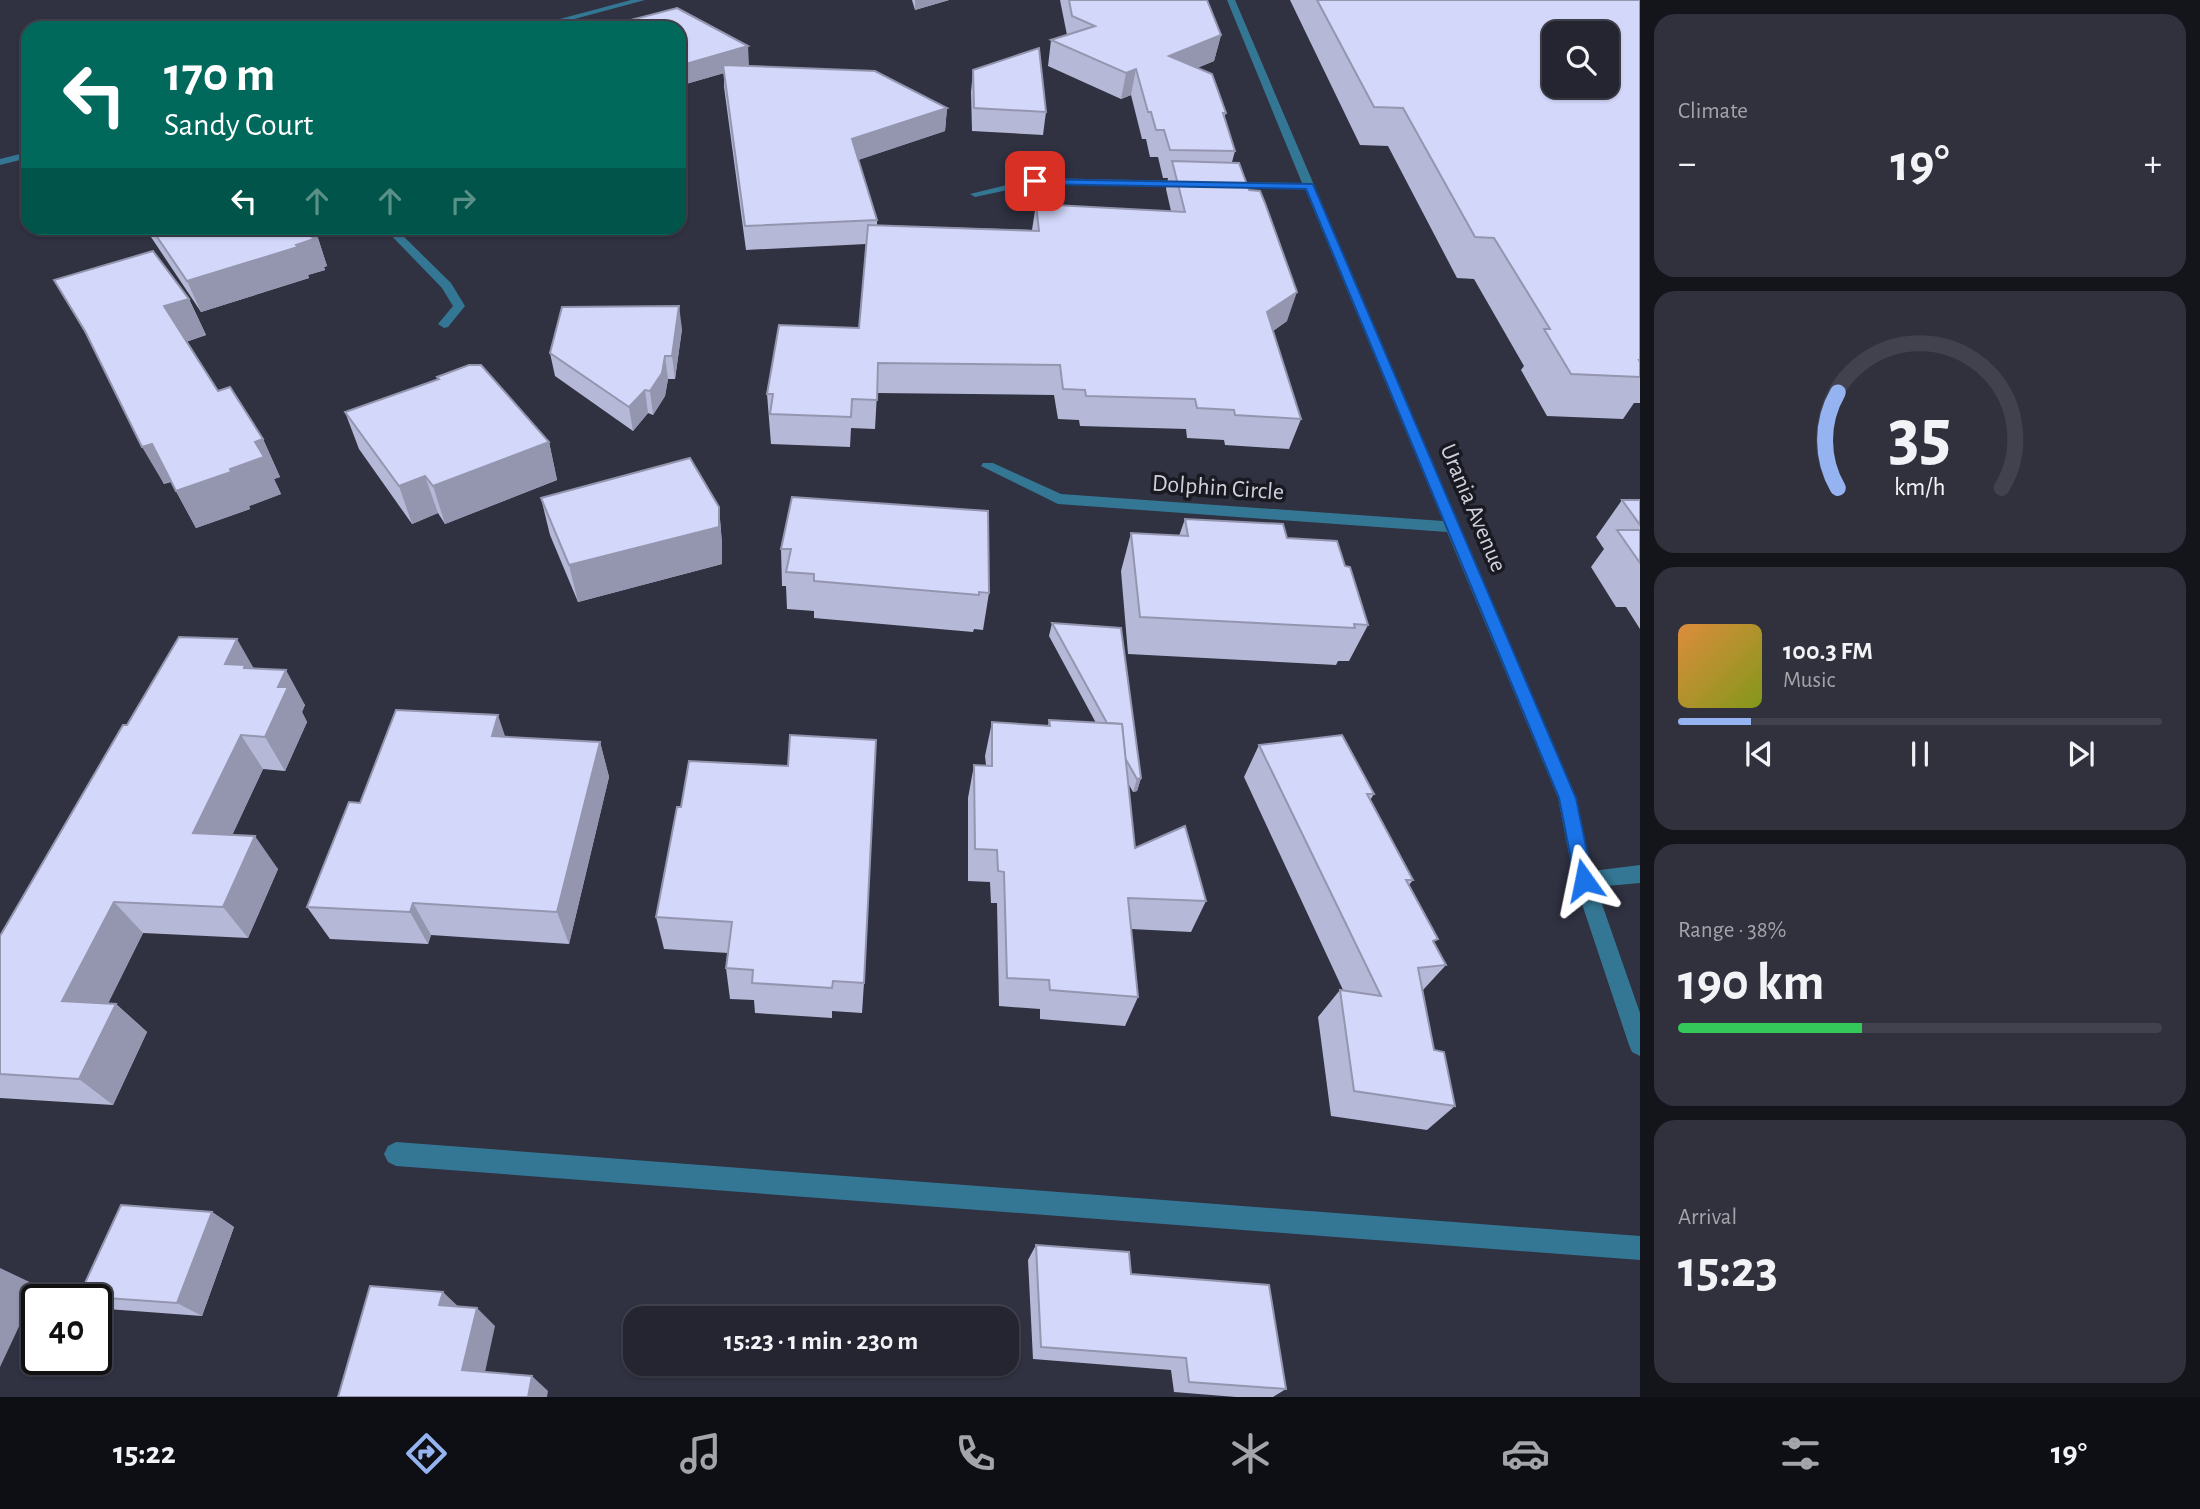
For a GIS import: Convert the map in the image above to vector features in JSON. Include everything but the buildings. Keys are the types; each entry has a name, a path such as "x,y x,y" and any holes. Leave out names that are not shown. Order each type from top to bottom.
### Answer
{"street":[{"path":"558,21 641,0"},
{"name":"Urania Avenue","path":"1231,0 1567,798 1584,880 1640,1045"},
{"path":"0,162 21,157"},
{"path":"975,194 1035,181 1200,184"},
{"path":"1214,185 1309,186"},
{"path":"396,235 447,286 459,306 444,324"},
{"name":"Dolphin Circle","path":"988,466 1058,499 1453,527"},
{"path":"1584,880 1640,874"},
{"path":"396,1154 1640,1248"}],"route":[{"path":"1035,181 1309,186 1567,798 1584,880"}]}
